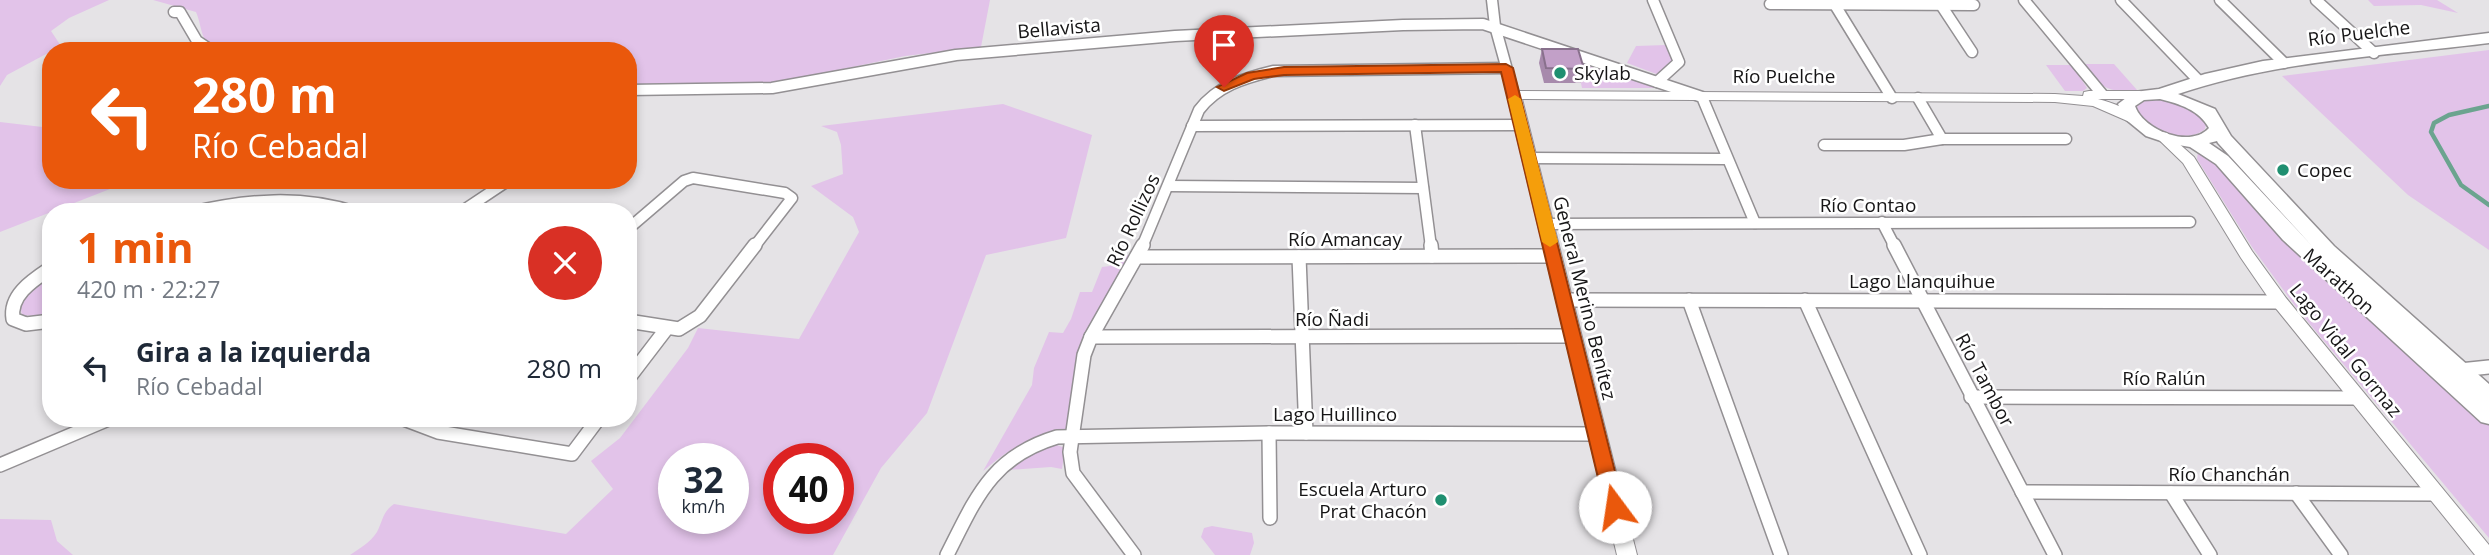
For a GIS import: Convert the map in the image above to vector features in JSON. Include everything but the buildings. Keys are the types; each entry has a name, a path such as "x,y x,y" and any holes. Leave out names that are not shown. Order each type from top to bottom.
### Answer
{"main road":[{"name":"Río Puelche","path":"2160,94 2234,72 2284,63 2489,38"},
{"path":"2213,121 2191,102 2160,94 2140,95 2126,104 2132,119 2162,136 2191,142 2210,138 2213,121 2211,95 2215,85 2234,72"},
{"name":"Marathon","path":"2213,121 2264,185 2327,250 2489,396"},
{"name":"Marathon","path":"2191,142 2222,160 2290,236 2489,416"}],"street":[{"name":"General Merino Benítez","path":"1492,0 1495,26 1627,555"},
{"path":"1653,0 1679,62 1657,82"},
{"path":"2024,0 2102,94"},
{"path":"2122,0 2199,81"},
{"path":"2220,0 2284,63"},
{"path":"2316,0 2374,53"},
{"path":"1770,4 1974,5"},
{"path":"1835,5 1892,98"},
{"path":"1941,5 1972,52"},
{"path":"174,12 180,12 200,42"},
{"name":"Bellavista","path":"637,90 772,88 947,56 1175,36 1403,25 1495,26"},
{"path":"1495,26 1702,97 1755,223"},
{"path":"1502,51 1512,40 1534,39"},
{"name":"Río Rollizos","path":"1134,555 1073,472 1070,458 1082,367 1091,337 1138,257 1203,104 1216,92 1251,76 1284,71 1506,68"},
{"name":"Río Puelche","path":"1514,95 1918,98 2140,95"},
{"name":"Río Puelche","path":"2055,97 2106,105 2132,119"},
{"path":"1918,98 1941,139"},
{"path":"1415,125 1432,256"},
{"path":"1192,126 1521,125"},
{"name":"Lago Vidal Gormaz","path":"2162,136 2189,160 2251,261 2280,302 2486,555"},
{"path":"1824,145 1904,145 1941,139 2066,138"},
{"name":"Lago Vidal Gormaz","path":"2189,160 2191,142"},
{"path":"1529,158 1727,159"},
{"path":"637,222 688,179 790,196 791,201 699,316 686,328 637,322"},
{"path":"1168,187 1423,188"},
{"path":"474,203 496,189"},
{"path":"239,203 295,200 327,203"},
{"name":"Río Tambor","path":"1882,222 2055,555"},
{"name":"Río Contao","path":"1545,224 2190,222"},
{"name":"Río Amancay","path":"1138,257 1553,256"},
{"path":"1299,257 1306,433"},
{"path":"42,276 17,298 11,310 13,319 26,324 42,322"},
{"path":"0,301 17,298"},
{"name":"Lago Llanquihue","path":"1564,300 2280,302"},
{"path":"1689,300 1781,555"},
{"path":"1805,300 1920,555"},
{"path":"637,367 667,327"},
{"name":"Río Ñadi","path":"1091,337 1573,336"},
{"path":"2460,370 2489,367"},
{"name":"Río Ralún","path":"1971,397 2357,398"},
{"path":"0,465 90,427"},
{"path":"425,427 438,432 572,454 592,427"},
{"path":"1269,433 1270,518"},
{"name":"Lago Huillinco","path":"947,555 983,488 1004,462 1035,443 1073,436 1269,433 1597,434"},
{"name":"Río Chanchán","path":"2022,492 2436,494"},
{"path":"2171,493 2210,555"},
{"path":"2296,493 2341,555"}],"shaded area":[{"path":"0,0 109,0 69,18 51,31 58,42 42,42 42,56 7,75 0,86"},
{"path":"153,0 990,0 981,47 905,56 776,83 637,84 637,42 207,42 196,12"},
{"path":"2368,0 2437,0 2458,13 2421,5 2374,6"},
{"path":"1666,45 1673,60 1659,75 1627,63 1636,46"},
{"path":"2489,50 2489,250 2408,195 2282,76"},
{"path":"1576,59 1654,87 1655,88 1582,88"},
{"path":"2083,64 2114,64 2137,90 2118,91 2105,87"},
{"path":"2046,65 2072,65 2087,88 2083,91 2065,91"},
{"path":"2159,99 2191,110 2202,118 2206,124 2205,129 2187,136 2165,133 2155,128 2140,115 2137,106 2145,101"},
{"path":"1003,104 1092,135 1066,238 986,255 927,413 881,468 854,517 854,443 763,443 763,534 845,534 833,555 350,555 374,536 385,513 394,504 566,534 613,489 591,461 620,438 628,427 637,427 637,416 688,348 698,328 799,339 859,232 853,217 811,186 843,174 841,145 837,132 821,126"},
{"path":"0,122 42,127 42,189 110,189 74,203 42,203 42,216 0,232"},
{"path":"2198,152 2221,169 2270,224 2306,259 2489,425 2489,538 2298,310 2252,247 2197,159"},
{"path":"1113,255 1132,255 1080,347 1073,380 1069,429 1023,443 983,471 1032,385 1034,368 1049,332 1063,333 1080,292 1092,292 1102,267 1110,266"},
{"path":"42,280 42,316 22,315 23,302"},
{"path":"1054,444 1065,448 1062,469 1051,467 1007,470 1033,452"},
{"path":"0,519 51,520 57,541 73,555 0,555"},
{"path":"1212,526 1252,533 1254,543 1250,555 1215,555 1201,537 1204,528"}],"waterway":[{"path":"2489,106 2449,115 2434,123 2431,132 2461,185 2489,205"}],"slow traffic":[{"path":"1515,99 1550,242"}],"place":[{"name":"Skylab","path":"1560,73"},
{"name":"Copec","path":"2283,170"},
{"name":"Escuela Arturo Prat Chacón","path":"1441,500"}],"route":[{"path":"1224,87 1261,73 1284,71 1506,68 1615,507"}]}
